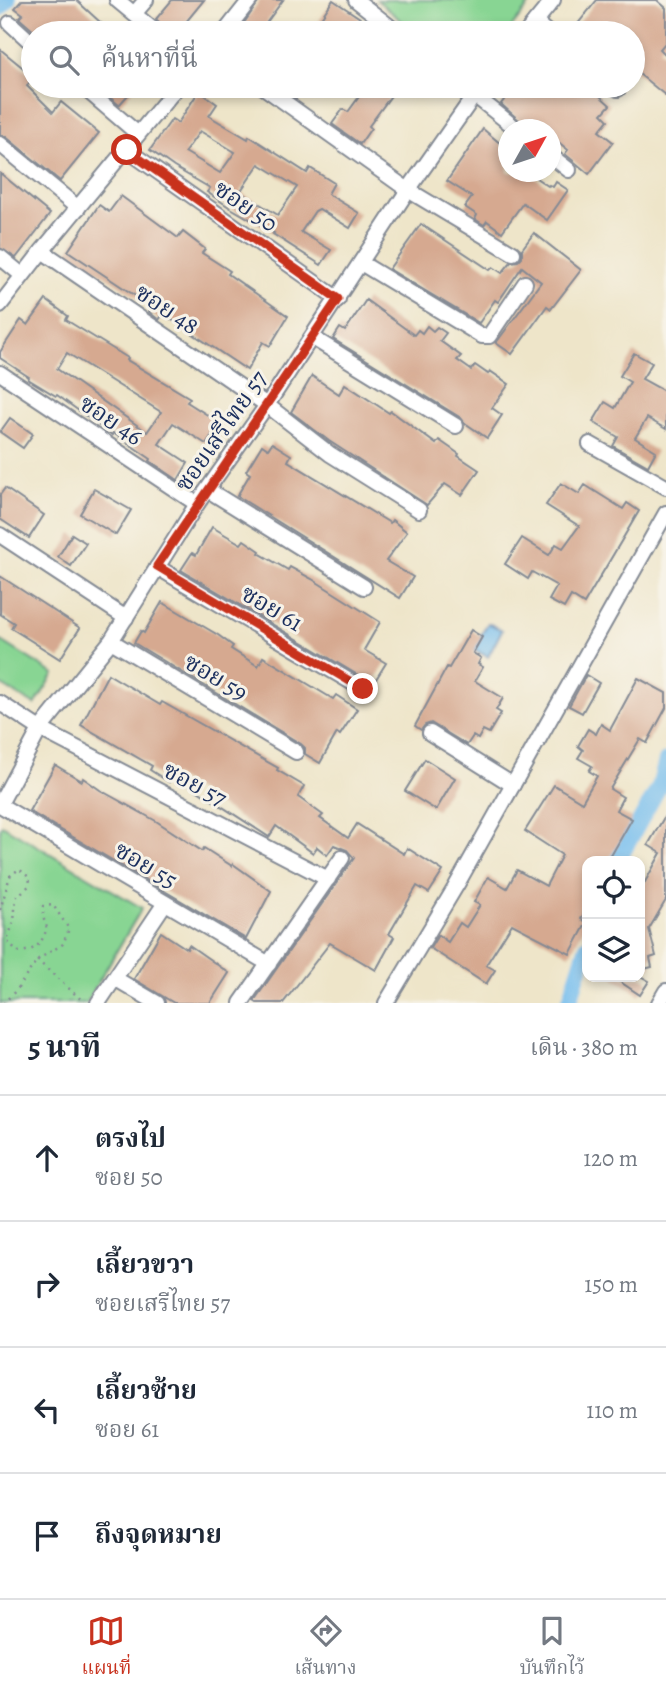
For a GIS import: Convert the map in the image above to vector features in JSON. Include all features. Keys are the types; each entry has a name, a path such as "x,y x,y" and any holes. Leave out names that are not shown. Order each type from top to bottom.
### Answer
{"street":[{"path":"117,0 142,21"},
{"path":"134,14 146,0"},
{"path":"233,21 250,0"},
{"path":"356,0 383,21"},
{"path":"536,21 553,0"},
{"path":"10,23 21,33"},
{"path":"96,98 138,134"},
{"path":"0,305 41,251 168,98"},
{"path":"279,98 408,190 513,253"},
{"name":"ซอยเสรีไทย 57","path":"0,804 40,729 111,641 197,504 313,338 467,98"},
{"path":"483,98 507,119"},
{"path":"0,144 78,208"},
{"name":"ซอย 50","path":"127,150 338,299"},
{"path":"561,163 569,170"},
{"name":"ซอย 48","path":"41,251 267,405 330,454 419,510"},
{"path":"0,257 22,275"},
{"path":"361,263 482,336 489,336 525,284"},
{"path":"313,338 456,426"},
{"name":"ซอย 46","path":"0,373 197,504"},
{"path":"590,444 666,487"},
{"path":"208,490 364,587"},
{"path":"386,1003 457,886 666,513"},
{"path":"0,534 126,618"},
{"name":"ซอย 61","path":"157,566 363,689"},
{"name":"ซอย 59","path":"111,641 296,752"},
{"name":"ซอย 57","path":"0,703 40,729 328,879"},
{"path":"430,733 513,785"},
{"name":"ซอย 55","path":"0,804 269,964"},
{"path":"241,1003 342,858"},
{"path":"99,1003 165,903"},
{"path":"116,979 157,1003"},
{"path":"659,1003 666,991"}],"path":[{"path":"0,910 10,876 19,869 30,878 29,886 16,897 14,921 7,941 17,953 32,951 41,943 47,928 43,906 53,905 66,920 69,929 63,944 37,960 4,1003"},
{"path":"37,960 85,1003"}],"green space":[{"path":"377,0 533,0 516,21 402,21"},
{"path":"0,640 54,674 35,705 0,684"},
{"path":"2,825 142,908 86,1003 0,1003"}],"water":[{"path":"488,623 502,630 488,657 473,649"}],"building":[{"path":"22,0 76,0 99,21 22,21 19,18 23,14 15,8"},
{"path":"172,0 204,0 187,21 156,19"},
{"path":"260,0 283,0 268,21 245,21"},
{"path":"333,0 360,18 358,21 319,21"},
{"path":"597,0 657,0 666,8 666,42 660,49 666,55 666,96 645,79 645,21 580,21"},
{"path":"0,49 21,66 21,98 39,98 53,112 61,102 99,133 60,181 0,135"},
{"path":"111,98 125,98 119,105"},
{"path":"194,98 209,98 217,104 209,116 248,139 249,136 307,173 310,168 334,183 328,194 359,213 350,228 319,209 315,211 301,232 331,250 321,265 229,207 207,192 210,188 150,150 172,119 178,123","holes":["200,131 235,152 220,173 185,152","259,164 297,187 278,215 240,192"]},
{"path":"358,98 389,98 360,144 332,124 343,109 348,112"},
{"path":"506,98 602,98 610,105 602,114 608,120 599,131 613,142 589,174 565,154 568,150 561,144 561,119 518,119 501,104"},
{"path":"483,129 498,142 498,182 542,182 553,187 556,182 568,190 547,220 523,203 502,232 487,221 484,225 475,219 477,215 465,207 472,197 447,181"},
{"path":"0,173 50,214 16,258 0,248"},
{"path":"121,196 178,238 183,232 205,249 202,253 230,271 228,274 288,316 270,346 263,342 247,370 163,314 159,320 149,312 152,307 68,251 99,205 109,212"},
{"path":"421,224 490,270 493,267 502,273 511,262 518,261 522,257 522,249 534,233 581,270 551,309 547,306 512,354 496,343 541,282 522,267 498,302 495,300 479,323 389,269"},
{"path":"46,300 68,316 66,320 190,398 187,402 220,423 206,444 173,423 159,444 188,463 178,480 0,358 0,352 21,320 28,325","holes":["67,353 161,412 147,432 57,369"]},
{"path":"366,300 414,335 418,330 422,333 427,326 433,331 437,327 446,333 440,341 461,356 457,360 471,370 475,365 488,374 490,371 509,384 492,408 502,415 487,438 461,418 333,339 340,328 345,331"},
{"path":"634,353 652,363 642,379 666,392 666,429 647,418 635,438 656,451 648,466 613,446 618,437 593,422 605,402 615,408 630,382 620,376"},
{"path":"312,376 339,394 345,384 389,413 391,411 436,444 439,440 479,470 462,495 445,484 427,505 329,441 291,412"},
{"path":"10,418 33,434 23,448 0,432"},
{"path":"272,443 291,455 288,461 390,523 392,520 407,532 386,561 413,577 400,598 237,496 250,474 246,471 262,445 268,449"},
{"path":"561,483 579,494 585,485 623,509 627,503 639,511 584,604 571,596 564,608 549,600 557,586 532,572 528,579 505,564 522,538 549,555 556,544 563,548 579,526 546,505"},
{"path":"5,488 44,515 29,538 0,519 0,495"},
{"path":"94,489 131,510 116,535 80,514"},
{"path":"212,527 241,544 244,540 260,551 259,553 288,570 290,567 312,579 380,622 364,650 386,663 373,684 181,570 192,553 196,555"},
{"path":"72,534 86,543 71,566 58,557"},
{"path":"0,576 80,628 60,659 11,628 14,623 0,614"},
{"path":"162,602 218,635 233,646 231,649 258,666 263,657 333,699 336,695 357,709 340,735 337,733 320,763 305,754 305,748 301,744 134,643 141,631 144,633"},
{"path":"471,630 482,637 473,653 481,658 478,664 483,667 475,681 503,698 496,710 501,713 489,733 483,730 478,739 473,736 467,745 431,723 421,730 415,726"},
{"path":"108,674 278,768 277,770 304,786 298,797 323,815 320,818 348,838 357,824 404,854 407,848 443,871 429,893 417,886 389,934 394,937 376,970 330,943 283,1003 254,1001 354,858 347,850 334,845 327,855 317,847 313,853 276,826 269,837 173,775 169,782 150,770 152,766 81,725"},
{"path":"586,675 599,683 582,713 569,706"},
{"path":"638,678 666,693 666,708 647,743 640,739 610,789 623,797 616,810 632,819 611,856 582,856 582,931 570,954 512,924 486,965 495,970 486,984 430,948 438,935 448,942 460,923 466,927 480,905 474,902 488,877 507,888 517,870 546,886 562,855 525,831 554,785 582,802 597,776 589,771 592,766 578,758 583,750 578,746 588,729 596,734 601,724 610,730"},
{"path":"425,759 455,778 436,810 405,791"},
{"path":"55,765 82,781 83,778 202,851 204,848 232,866 233,864 271,891 246,939 29,811"},
{"path":"666,814 666,900 649,929 656,956 650,958 652,967 645,969 645,882 661,853 648,845"},
{"path":"161,932 187,949 189,945 229,973 210,1003 174,1003 134,979"},
{"path":"645,979 649,981 640,995 620,982 645,982"}],"waterway":[{"path":"0,8 8,0"},
{"path":"621,856 659,787 666,761"},
{"path":"569,1003 582,962"}],"route":[{"path":"127,150 338,299 157,566 363,689"}]}
